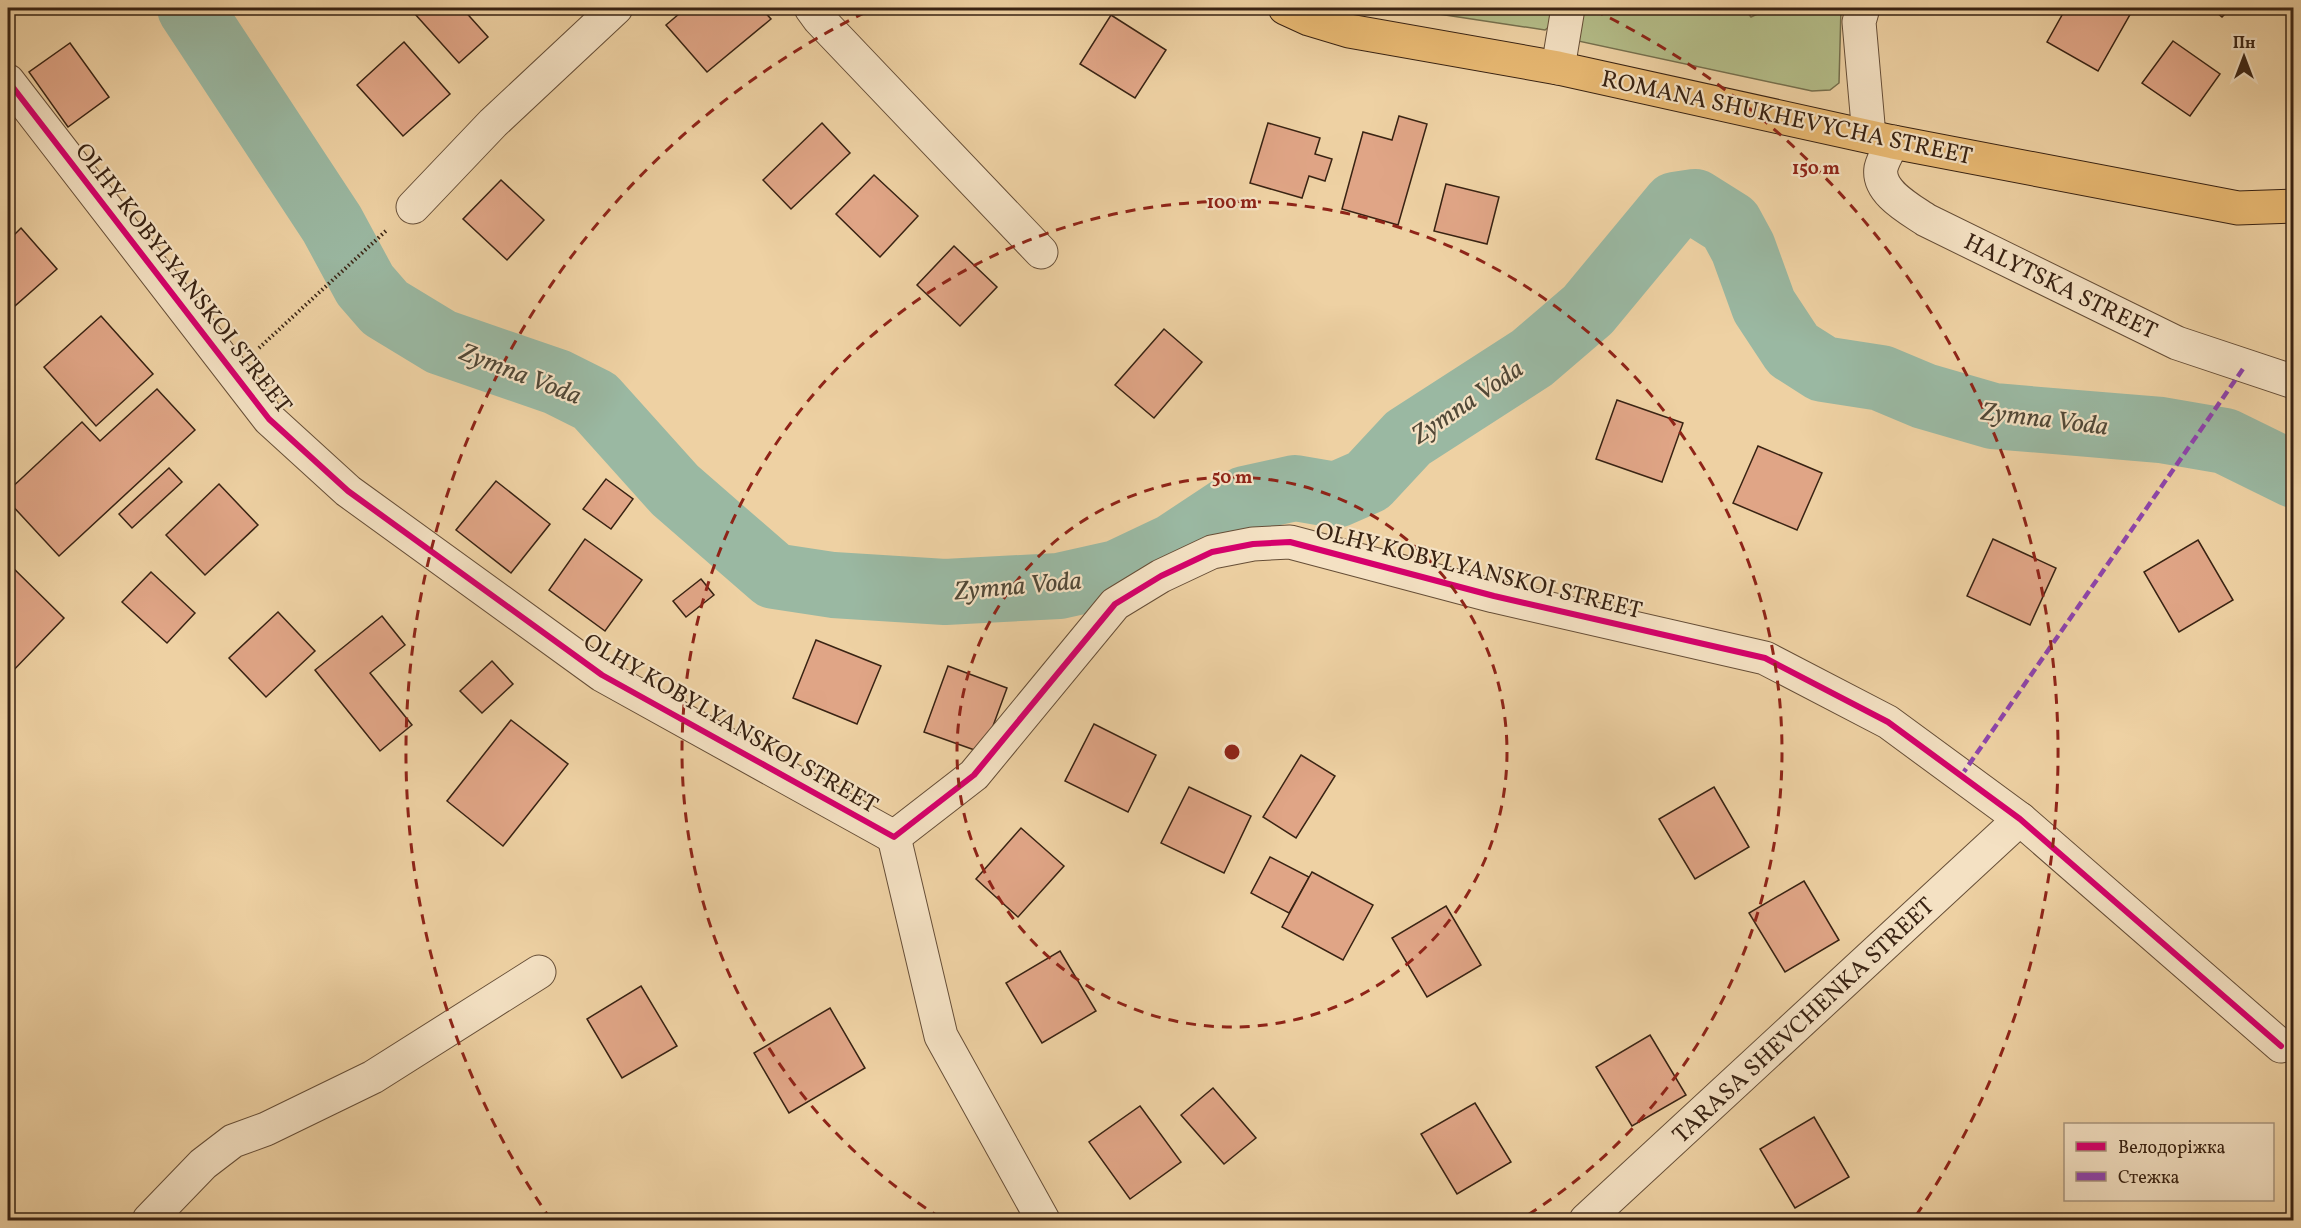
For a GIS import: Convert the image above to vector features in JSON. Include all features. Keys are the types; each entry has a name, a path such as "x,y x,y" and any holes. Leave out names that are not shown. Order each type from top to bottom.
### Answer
{"main road":[{"name":"ROMANA SHUKHEVYCHA STREET","path":"1285,8 1309,19 1349,31 1558,68 1881,139 2238,208 2294,206"}],"street":[{"path":"413,207 493,123 616,8"},
{"path":"811,8 1041,252"},
{"path":"1558,68 1568,8"},
{"path":"1863,8 1859,22 1881,139"},
{"name":"OLHY KOBYLYANSKOI STREET","path":"8,81 269,419 348,491 602,675 894,837 974,775 1115,604 1161,576 1212,552 1253,544 1290,542 1494,596 1765,658 1888,722 2020,819 2281,1046"},
{"name":"HALYTSKA STREET","path":"1881,139 1881,170 1884,184 1894,198 1926,220 2177,343 2294,382"},
{"name":"TARASA SHEVCHENKA STREET","path":"1586,1221 2020,819"},
{"path":"894,837 941,1036 1043,1221"},
{"path":"148,1221 203,1164 233,1141 266,1129 373,1077 539,972"}],"path":[{"path":"232,373 413,207"}],"green space":[{"path":"1399,8 1558,8 1555,22 1545,30"},
{"path":"1577,8 1744,8 1751,17 1770,8 1841,8 1839,83 1830,90 1812,91 1578,41"}],"building":[{"path":"422,8 462,8 488,37 459,63 415,14"},
{"path":"686,8 761,8 771,19 707,72 666,25"},
{"path":"2066,8 2125,8 2132,11 2098,71 2047,42"},
{"path":"2211,8 2231,8 2222,17"},
{"path":"1111,15 1166,50 1135,98 1080,64"},
{"path":"2173,41 2220,74 2190,116 2142,83"},
{"path":"404,42 450,94 403,136 357,85"},
{"path":"70,43 109,97 68,127 29,72"},
{"path":"1399,116 1427,124 1398,225 1342,209 1363,132 1392,140"},
{"path":"822,123 850,153 791,209 763,180"},
{"path":"1268,123 1320,138 1315,154 1332,159 1325,181 1309,176 1302,198 1250,183"},
{"path":"874,175 918,216 880,257 836,214"},
{"path":"501,180 544,220 507,260 463,219"},
{"path":"1446,184 1499,197 1487,244 1434,231"},
{"path":"21,228 57,269 8,312 8,241"},
{"path":"954,246 997,287 960,326 917,285"},
{"path":"101,316 153,374 96,426 44,367"},
{"path":"1164,329 1202,362 1154,418 1115,385"},
{"path":"157,389 195,430 59,556 8,501 8,491 82,422 100,441"},
{"path":"1617,400 1683,423 1662,482 1596,459"},
{"path":"1758,446 1822,473 1797,530 1733,503"},
{"path":"169,468 182,482 132,528 119,514"},
{"path":"606,479 633,499 611,529 583,509"},
{"path":"496,481 550,524 511,573 456,530"},
{"path":"219,484 258,525 205,575 166,535"},
{"path":"585,539 642,580 605,631 549,590"},
{"path":"1993,539 2056,568 2030,625 1967,596"},
{"path":"2198,540 2233,600 2179,632 2144,572"},
{"path":"8,563 64,618 8,676"},
{"path":"151,572 195,613 167,643 122,602"},
{"path":"701,579 714,595 686,617 673,601"},
{"path":"278,612 315,651 266,697 229,658"},
{"path":"382,616 405,645 370,673 412,725 380,751 315,670"},
{"path":"816,640 881,666 857,724 793,698"},
{"path":"492,661 513,684 482,713 460,691"},
{"path":"948,666 1007,688 983,753 924,732"},
{"path":"511,720 568,764 503,846 447,801"},
{"path":"1094,724 1156,755 1128,812 1065,781"},
{"path":"1301,755 1335,776 1296,838 1263,817"},
{"path":"1189,787 1251,816 1224,873 1161,843"},
{"path":"1714,787 1749,847 1695,879 1659,819"},
{"path":"1021,828 1064,866 1018,917 976,879"},
{"path":"1270,857 1309,877 1289,913 1251,893"},
{"path":"1312,872 1373,905 1343,960 1282,927"},
{"path":"1804,881 1839,940 1785,972 1749,913"},
{"path":"1446,906 1481,965 1427,997 1392,938"},
{"path":"1060,951 1096,1011 1042,1043 1006,983"},
{"path":"641,986 677,1046 622,1078 587,1019"},
{"path":"830,1008 865,1068 789,1113 754,1053"},
{"path":"1650,1035 1686,1095 1632,1126 1596,1067"},
{"path":"1213,1088 1256,1138 1224,1164 1181,1115"},
{"path":"1475,1103 1511,1162 1457,1194 1421,1134"},
{"path":"1140,1106 1181,1162 1130,1199 1089,1142"},
{"path":"1814,1117 1849,1177 1795,1208 1760,1149"}],"waterway":[{"name":"Zymna Voda","path":"190,8 332,224 365,285 385,308 441,342 557,382 595,401 675,490 774,576 833,585 945,592 1059,586 1117,573 1174,546 1245,499 1295,488 1336,495 1368,481 1408,438 1532,358 1588,310 1675,205 1695,202 1730,224 1743,248 1764,306 1793,350 1823,369 1881,378 1924,396 1993,416 2161,430 2225,441 2294,475"}],"marked path":[{"path":"1961,776 2245,366"}],"cycle path":[{"path":"8,81 269,419 348,491 602,675 894,837 974,775 1115,604 1161,576 1212,552 1253,544 1290,542 1494,596 1765,658 1888,722 2020,819 2281,1046"}]}
